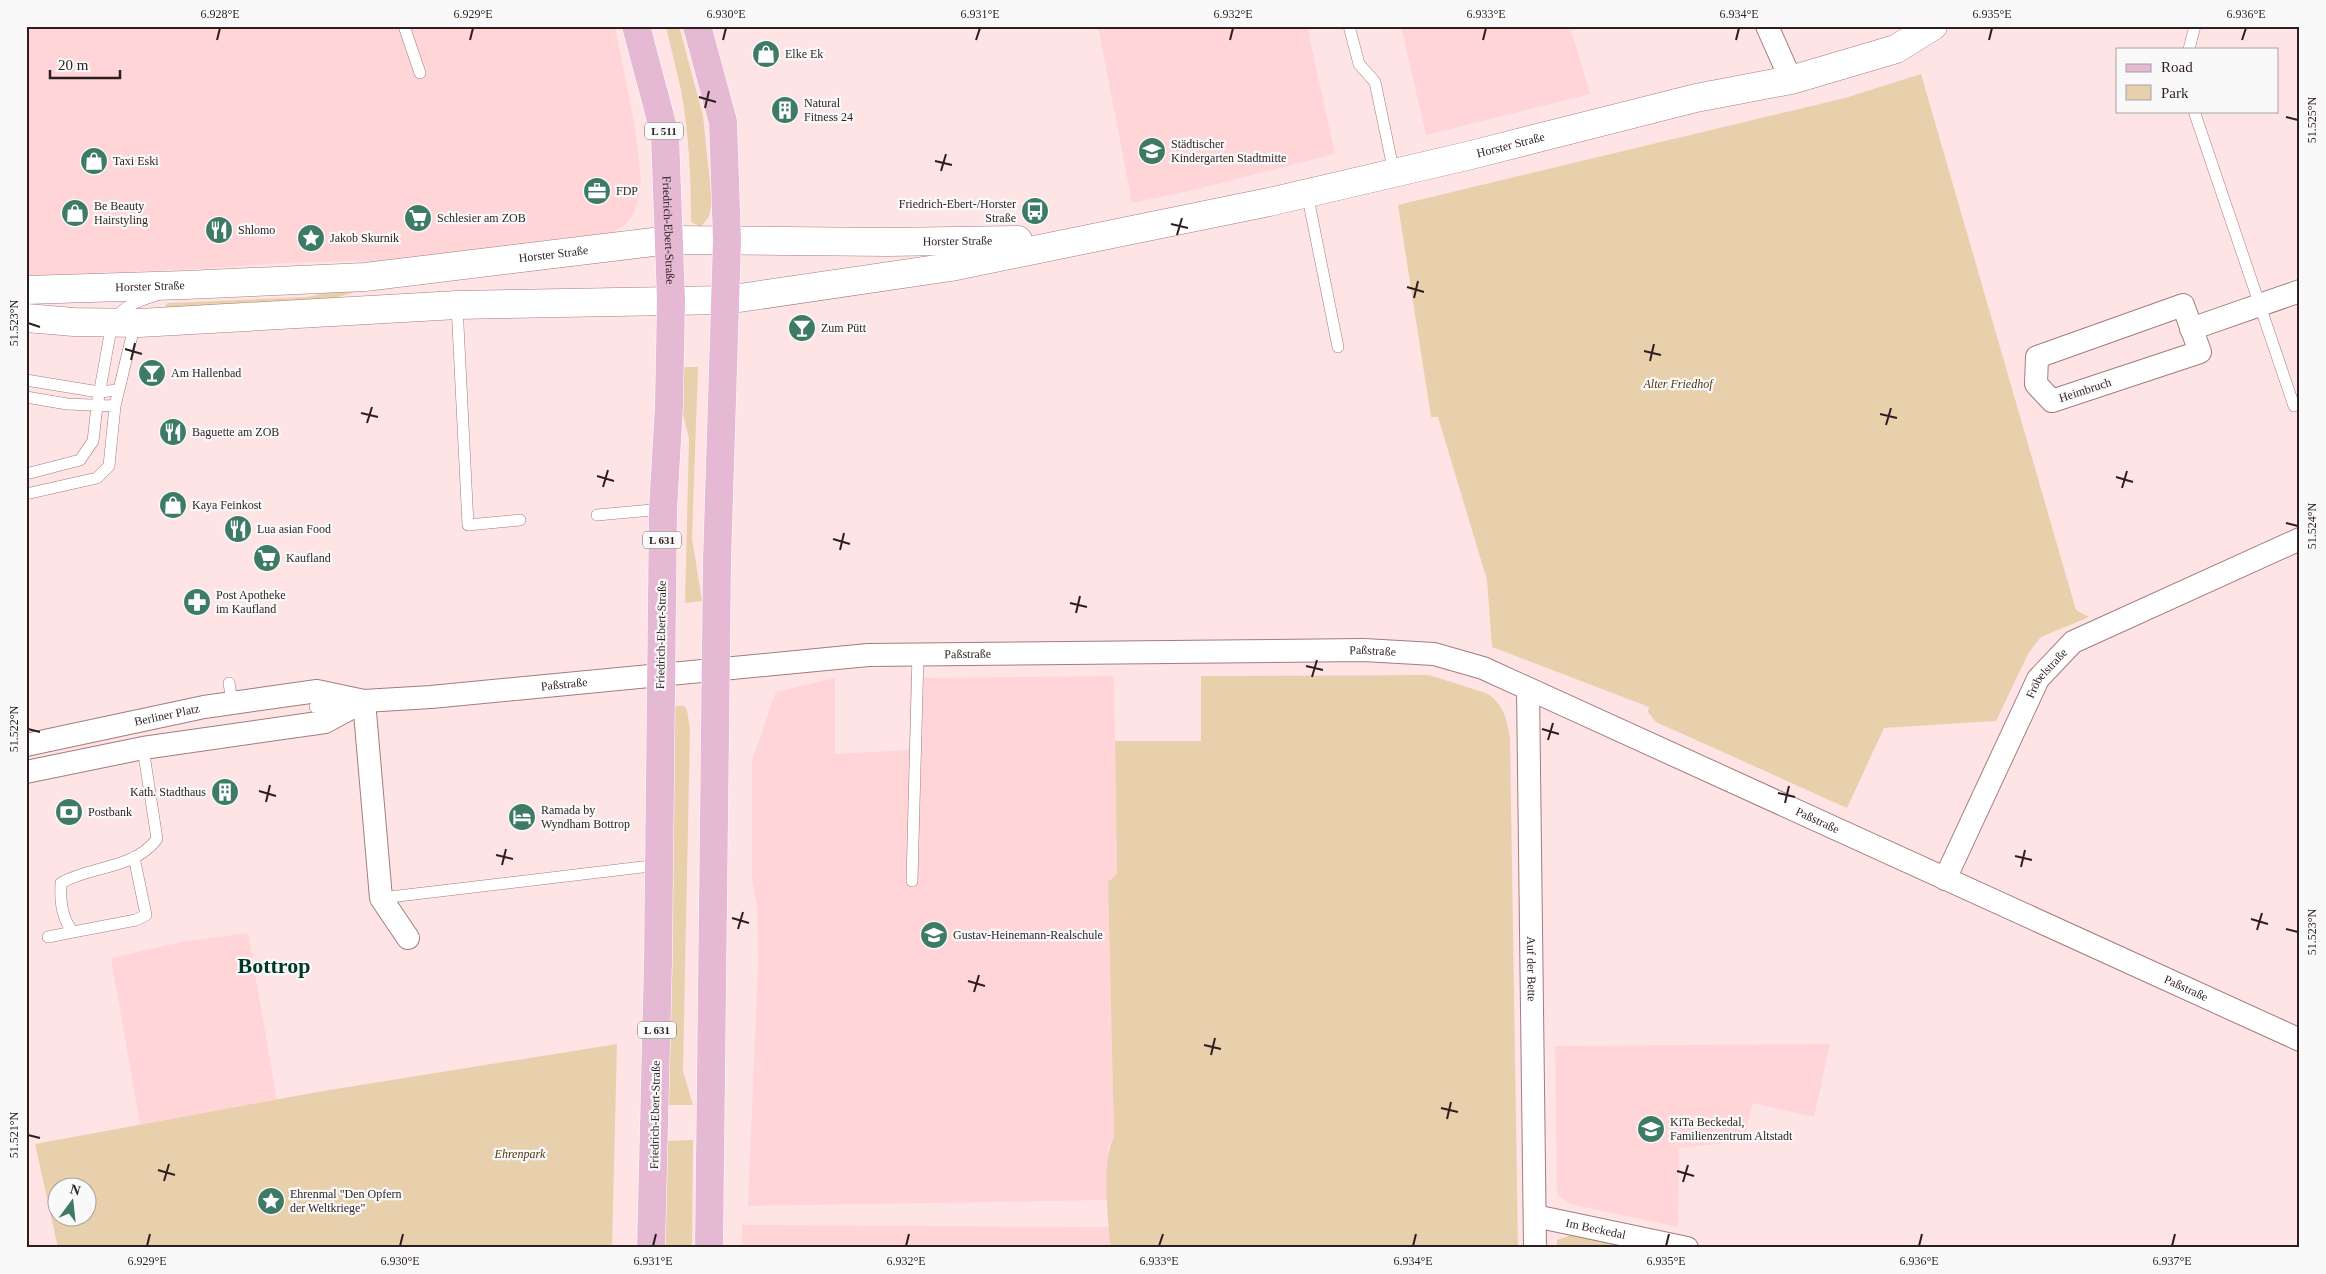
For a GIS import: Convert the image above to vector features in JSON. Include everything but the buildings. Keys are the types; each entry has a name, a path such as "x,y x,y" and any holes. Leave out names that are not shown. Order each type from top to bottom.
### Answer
{"main road":[{"name":"Friedrich-Ebert-Straße","path":"636,26 665,135 671,300 669,406 663,509 659,865 651,1248"},
{"path":"696,26 723,122 727,240 719,452 715,669 714,915 709,1248"},
{"name":"Horster Straße","path":"26,290 123,323 457,305 726,300 951,267 1307,193 1696,98 1791,80 1896,50 1933,26"},
{"name":"Horster Straße","path":"26,318 66,305 186,285 365,276 670,240 1080,241"}],"street":[{"path":"1768,26 1791,80"},
{"path":"2191,329 2300,291"},
{"name":"Heimbruch","path":"2183,305 2191,329 2200,352 2052,401 2036,384 2037,357 2183,305"},
{"name":"Fröbelstraße","path":"1945,878 2038,680 2073,642 2300,539"},
{"name":"Paßstraße","path":"193,709 231,693 317,691 364,701 431,698 868,655 1372,650 1434,654 1483,668 2300,1040"},
{"name":"Auf der Bette","path":"1528,689 1535,1248"},
{"path":"364,701 381,898 408,938"},
{"name":"Paßstraße","path":"199,739 325,722 364,701"},
{"name":"Berliner Platz","path":"26,745 193,709 199,739 143,748 26,772"},
{"name":"Im Beckedal","path":"1536,1216 1687,1248"}],"lane":[{"path":"404,26 420,73"},
{"path":"1349,26 1359,64 1375,82 1394,173"},
{"path":"2189,48 2196,26"},
{"path":"2194,112 2294,406"},
{"path":"1307,193 1338,347"},
{"path":"26,494 97,478 108,466 118,390 123,323 118,314 131,304 186,285"},
{"path":"457,305 468,526 520,520"},
{"path":"26,474 80,460 93,441 99,392 123,323"},
{"path":"26,380 99,392 118,390"},
{"path":"26,397 67,404 115,406"},
{"path":"597,515 663,509"},
{"path":"912,881 918,654"},
{"path":"315,706 364,701"},
{"path":"74,932 68,925 60,896 61,883 72,876 124,863 148,850 157,839 143,748"},
{"path":"48,937 136,920 146,915 134,857"},
{"path":"381,898 659,865"}],"shaded area":[{"path":"26,26 615,26 635,127 641,180 639,198 634,214 625,225 594,239 413,263 352,261 286,263 26,276"},
{"path":"1098,26 1307,26 1335,154 1189,191 1132,203"},
{"path":"1401,26 1570,26 1590,94 1426,135"},
{"name":"Gustav-Heinemann-Realschule","path":"1114,676 1117,874 1108,883 1114,1138 1108,1146 1107,1200 748,1206 758,965 757,906 752,879 752,760 776,692 835,678 835,754 909,750 910,678"},
{"path":"248,933 277,1100 140,1124 111,958 182,942"},
{"name":"KiTa Beckedal, Familienzentrum Altstadt","path":"1830,1044 1814,1117 1753,1103 1743,1141 1679,1148 1678,1227 1570,1204 1557,1194 1555,1046"},
{"path":"742,1225 1109,1227 1111,1248 742,1248"}],"green space":[{"path":"666,26 679,26 703,116 712,202 709,216 701,227 691,222 690,172 686,123 681,90"},
{"name":"Alter Friedhof","path":"1921,74 2076,610 2089,617 2041,637 2029,652 1996,721 1884,728 1847,808 1656,722 1648,712 1649,707 1492,647 1487,580 1438,417 1431,417 1398,205 1845,98"},
{"path":"356,286 359,291 303,307 166,310 165,306 168,303 308,297"},
{"path":"680,367 698,367 692,538 702,601 685,603 689,439 678,393"},
{"path":"1429,675 1486,693 1501,707 1508,724 1510,738 1518,1248 1111,1248 1106,1191 1108,1160 1114,1138 1108,882 1117,874 1115,741 1201,741 1201,676"},
{"path":"675,706 684,706 687,710 690,729 683,1071 693,1105 666,1105 673,711"},
{"name":"Ehrenpark","path":"617,1044 612,1248 58,1248 53,1226 98,1226 98,1176 48,1176 48,1203 35,1144 323,1091"},
{"path":"693,1140 692,1248 665,1248 666,1141"},
{"path":"1574,1234 1633,1248 1557,1248 1557,1240"}],"place":[{"name":"Elke Ek","path":"766,54"},
{"name":"Natural Fitness 24","path":"785,110"},
{"name":"Städtischer Kindergarten Stadtmitte","path":"1152,151"},
{"name":"Taxi Eski","path":"94,161"},
{"name":"FDP","path":"597,191"},
{"name":"Friedrich-Ebert-/Horster Straße","path":"1035,211"},
{"name":"Be Beauty Hairstyling","path":"75,213"},
{"name":"Schlesier am ZOB","path":"418,218"},
{"name":"Shlomo","path":"219,230"},
{"name":"Jakob Skurnik","path":"311,238"},
{"name":"Zum Pütt","path":"802,328"},
{"name":"Am Hallenbad","path":"152,373"},
{"name":"Baguette am ZOB","path":"173,432"},
{"name":"Kaya Feinkost","path":"173,505"},
{"name":"Lua asian Food","path":"238,529"},
{"name":"Kaufland","path":"267,558"},
{"name":"Post Apotheke im Kaufland","path":"197,602"},
{"name":"Kath. Stadthaus","path":"225,792"},
{"name":"Postbank","path":"69,812"},
{"name":"Ramada by Wyndham Bottrop","path":"522,817"},
{"name":"Gustav-Heinemann-Realschule","path":"934,935"},
{"name":"KiTa Beckedal, Familienzentrum Altstadt","path":"1651,1129"},
{"name":"Ehrenmal \"Den Opfern der Weltkriege\"","path":"271,1201"}],"district":[{"name":"Bottrop","path":"274,965"}]}
